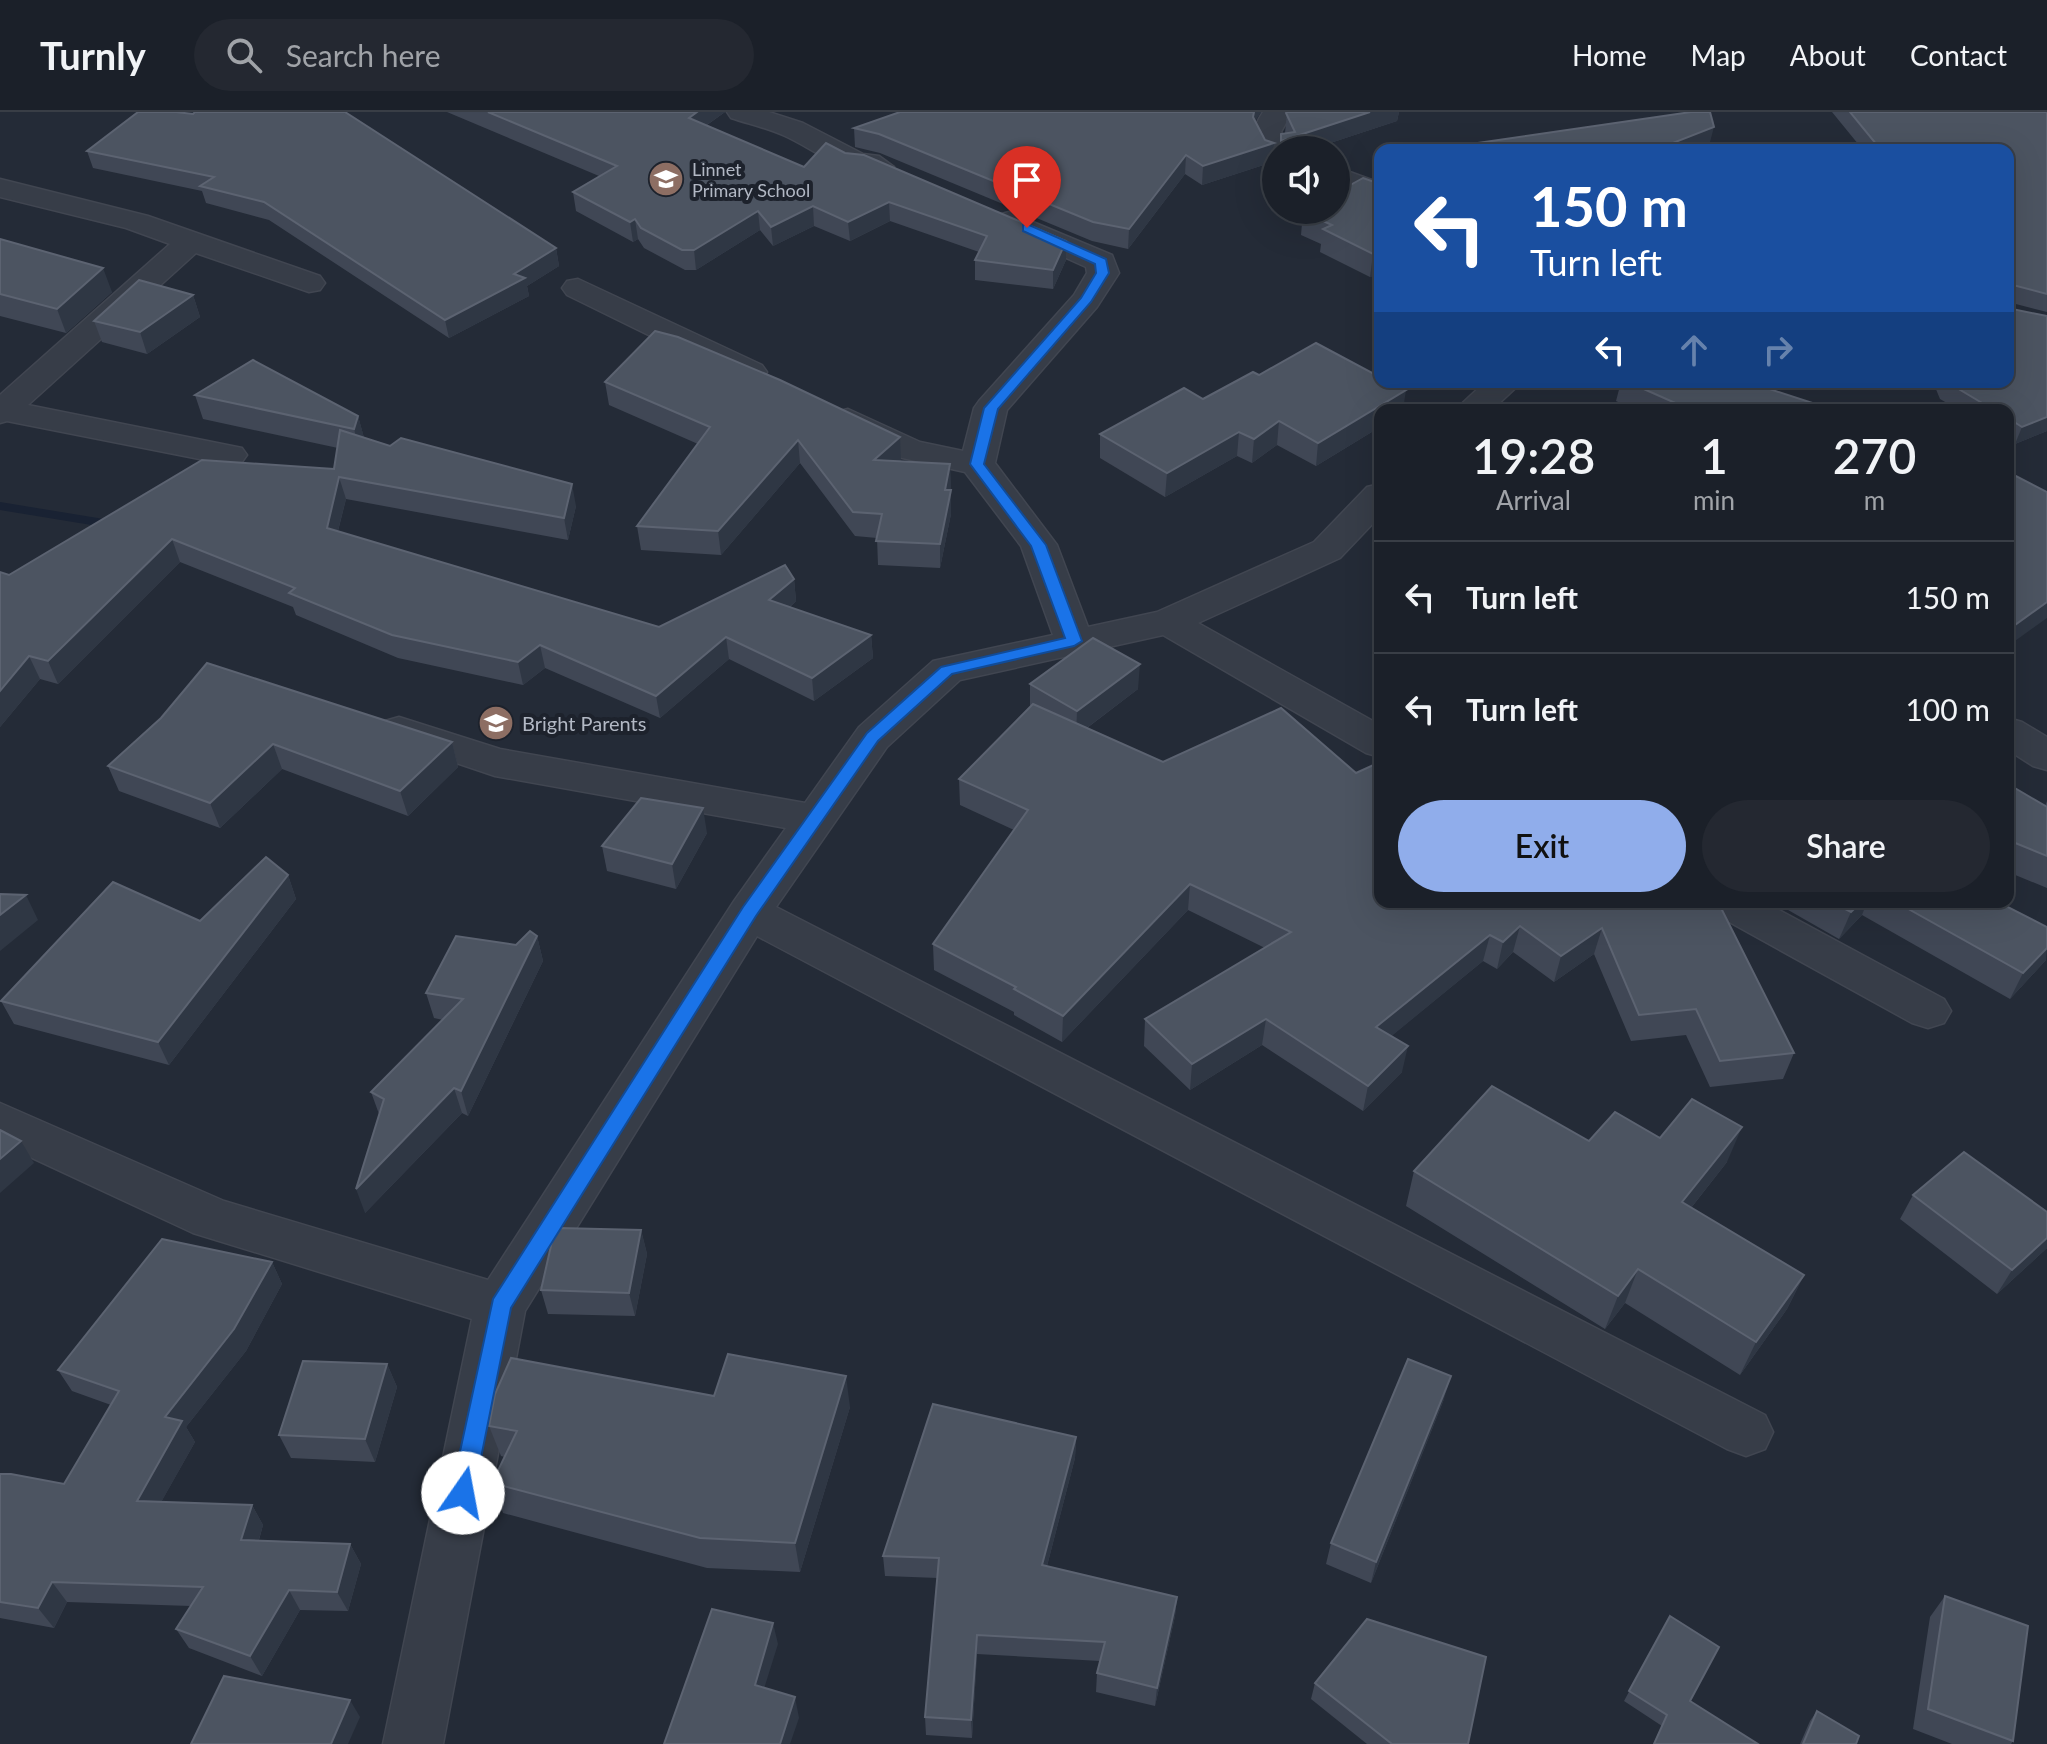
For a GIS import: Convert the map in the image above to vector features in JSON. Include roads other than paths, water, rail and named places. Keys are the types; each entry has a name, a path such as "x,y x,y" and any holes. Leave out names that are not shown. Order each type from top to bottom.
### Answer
{"street":[{"path":"741,112 804,121 858,163 869,162 911,180"},
{"path":"1266,136 1278,112"},
{"path":"1350,182 1374,192"},
{"path":"0,188 137,222 309,283"},
{"path":"977,464 991,408 1086,300 1103,273 1101,262 1080,250 981,209"},
{"path":"1,411 190,242"},
{"path":"578,288 772,382"},
{"path":"1479,404 1498,388"},
{"path":"814,403 910,450 977,464 1039,545 1074,641"},
{"path":"1,411 230,455"},
{"path":"413,1744 500,1306 749,912 873,737 947,670 1168,622 1327,550 1374,501"},
{"path":"1168,622 1374,740"},
{"path":"369,720 495,762 815,819"},
{"path":"2014,735 2047,756"},
{"path":"1739,908 1928,1011"},
{"path":"749,912 1746,1432"},
{"path":"0,1122 211,1218 500,1306"}],"waterway":[{"path":"0,506 122,526"}],"place":[{"name":"Linnet Primary School","path":"666,179"},
{"name":"Bright Parents","path":"496,723"}]}
